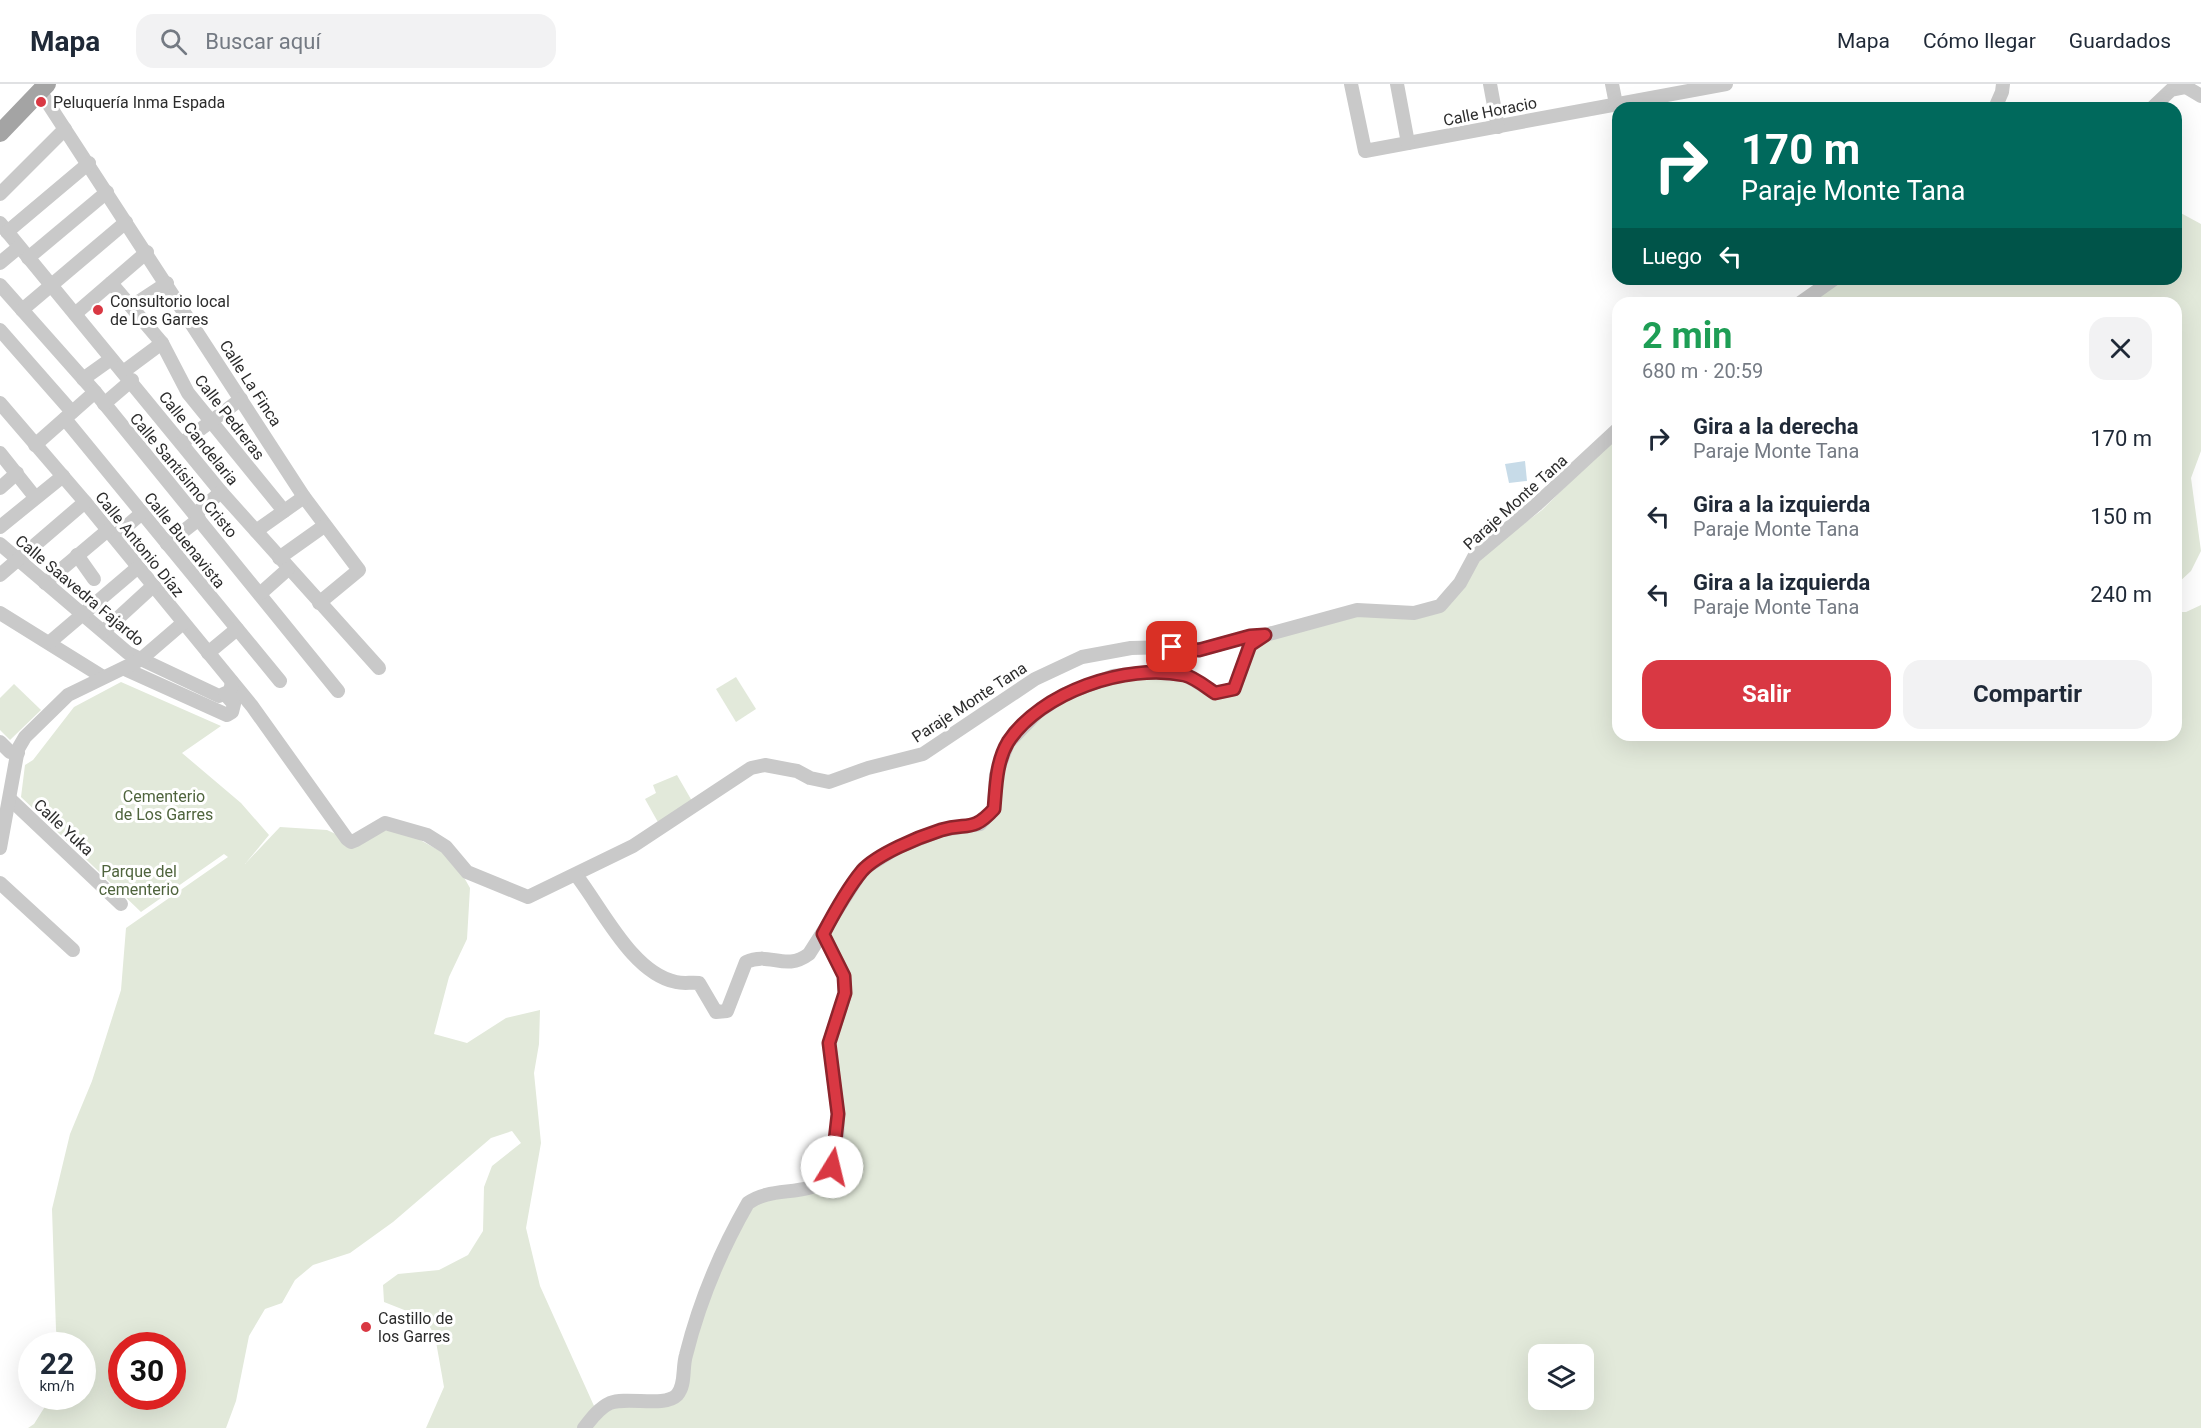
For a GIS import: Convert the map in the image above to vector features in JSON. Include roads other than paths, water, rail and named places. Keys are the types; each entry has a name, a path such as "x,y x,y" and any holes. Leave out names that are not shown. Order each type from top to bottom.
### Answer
{"main road":[{"path":"0,133 44,88"}],"street":[{"name":"Calle Horacio","path":"1351,84 1365,151 1612,105"},
{"path":"1490,84 1498,127"},
{"path":"1612,84 1616,102"},
{"name":"Calle Horacio","path":"1627,102 1726,84"},
{"path":"1998,102 2002,92 2002,84"},
{"path":"1402,85 1408,143"},
{"path":"2158,102 2171,90 2186,87 2201,96"},
{"name":"Calle La Finca","path":"44,88 66,129 304,497 358,570 320,603"},
{"path":"0,194 66,129"},
{"path":"4,228 89,163"},
{"path":"0,263 24,252 107,192"},
{"path":"22,310 126,222"},
{"name":"Calle Candelaria","path":"4,228 221,492 380,668"},
{"path":"75,314 147,252"},
{"name":"Calle Pedreras","path":"111,282 162,343 188,393 284,511"},
{"path":"132,306 167,283"},
{"name":"Calle Santísimo Cristo","path":"0,285 99,398 261,593 338,691"},
{"path":"1808,297 1826,285"},
{"name":"Calle Buenavista","path":"0,330 142,513 280,681"},
{"path":"35,445 69,416 99,398 127,376 162,343"},
{"path":"83,379 111,359"},
{"path":"182,444 241,399"},
{"name":"Calle Antonio Díaz","path":"0,403 86,502 137,568 208,653 229,688 250,703 347,839"},
{"name":"Paraje Monte Tana","path":"347,839 351,842 356,840 385,823 427,835 446,847 467,872 528,897 633,846 752,768 765,765 797,771 829,782 868,768 923,754 1035,679 1082,657 1131,648 1172,647 1199,650 1357,610 1414,613 1440,606 1460,584 1474,557 1536,505 1612,435"},
{"path":"0,453 35,497"},
{"path":"0,488 16,473"},
{"path":"0,527 63,476"},
{"path":"167,544 221,492"},
{"path":"256,531 304,497"},
{"path":"0,575 86,502"},
{"path":"45,583 77,555 142,513"},
{"path":"261,593 284,563 324,526"},
{"name":"Calle Saavedra Fajardo","path":"0,544 128,653 219,696 229,688"},
{"path":"77,555 94,579"},
{"path":"50,642 137,568"},
{"path":"104,631 153,586"},
{"path":"0,613 103,677"},
{"path":"0,848 10,799 7,752 68,695 103,677 126,669 183,623"},
{"path":"208,653 237,629"},
{"path":"576,875 633,954 661,976 675,982 699,983 716,1012 727,1011 746,962 755,958 795,962 809,954 863,869 898,847 942,830 980,824 994,809 996,775 1008,743 1038,712 1065,694 1113,676 1151,672 1186,675 1215,693 1234,689 1250,645 1265,635"},
{"path":"126,669 218,713 227,715 234,708 250,703"},
{"path":"229,688 234,708"},
{"name":"Calle Yuka","path":"10,799 121,904"},
{"path":"0,883 73,950"},
{"path":"584,1428 603,1407 612,1402 666,1400 678,1394 682,1386 684,1363 695,1320 748,1203 756,1197 807,1188 829,1178 837,1143 838,1114 829,1043 845,993 844,976 823,934"}],"water":[{"path":"1525,461 1527,481 1509,483 1505,464"}],"place":[{"name":"Peluquería Inma Espada","path":"41,102"},
{"name":"Consultorio local de Los Garres","path":"98,310"},
{"name":"Castillo de los Garres","path":"366,1327"}],"park label":[{"name":"Cementerio de Los Garres","path":"164,805"},
{"name":"Parque del cementerio","path":"139,880"}]}
